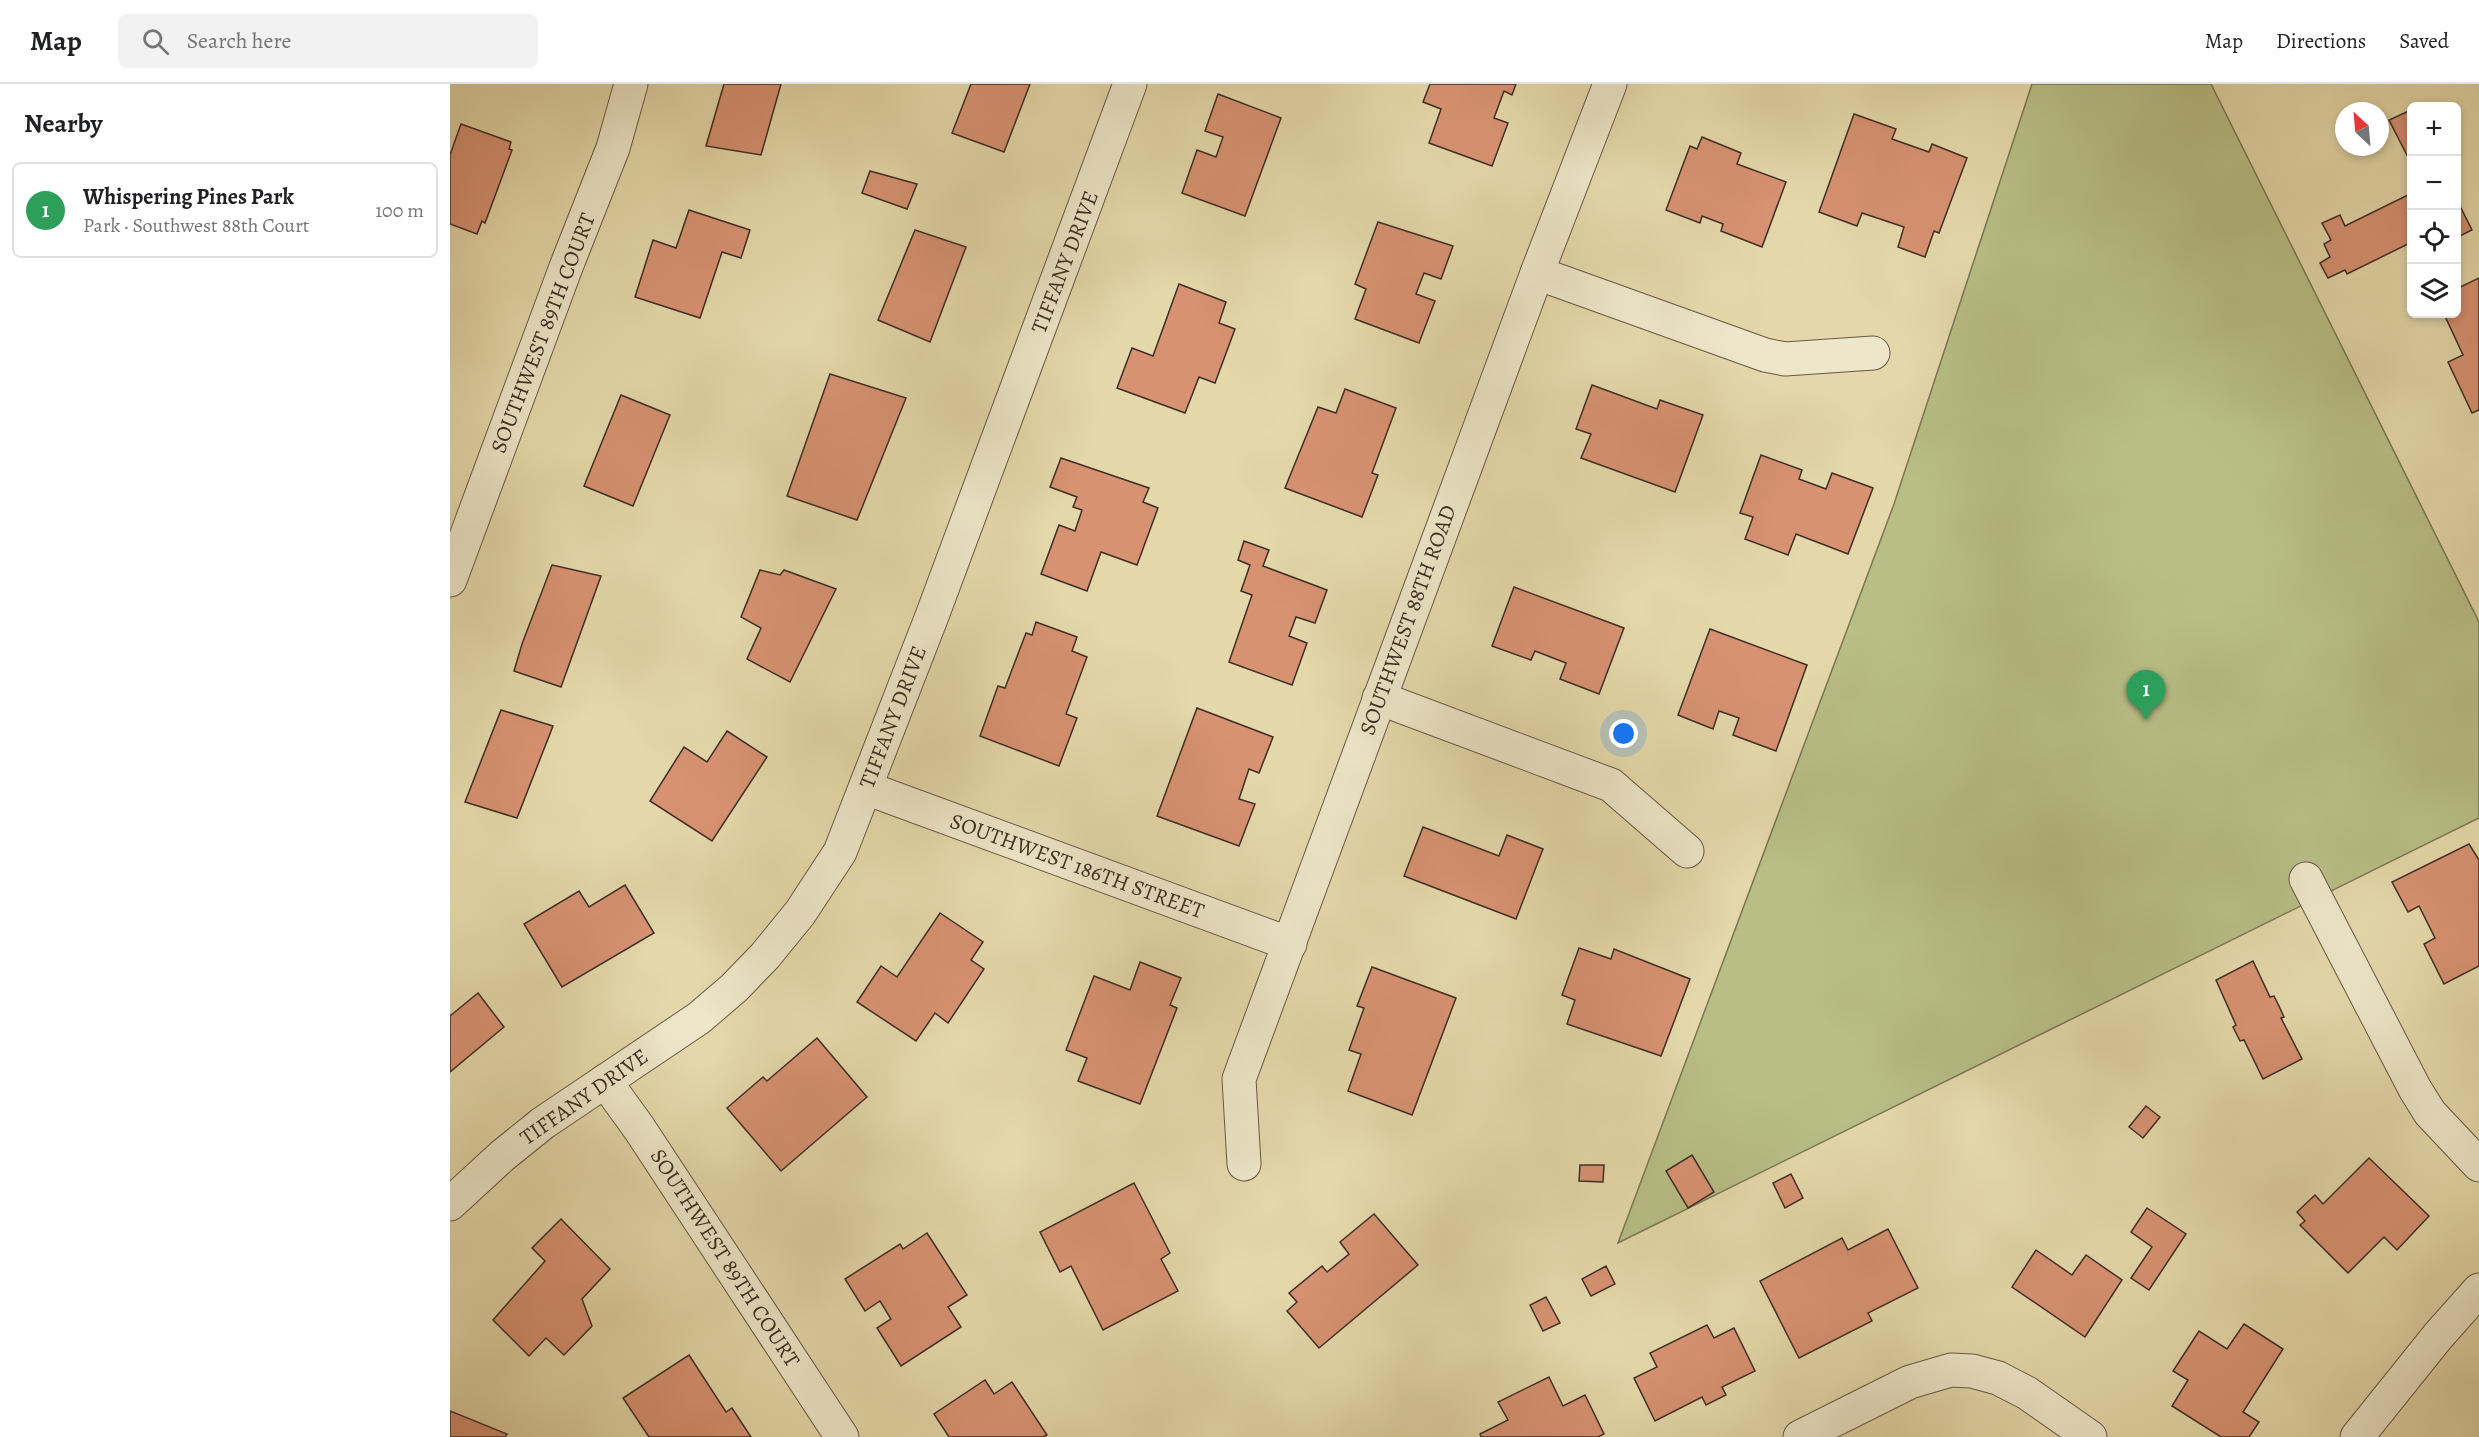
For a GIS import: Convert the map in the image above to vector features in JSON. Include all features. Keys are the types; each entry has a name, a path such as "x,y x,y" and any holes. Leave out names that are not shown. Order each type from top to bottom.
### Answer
{"street":[{"name":"SOUTHWEST 89TH COURT","path":"450,580 566,267 613,148 631,84"},
{"name":"TIFFANY DRIVE","path":"450,1204 501,1156 543,1123 699,1018 734,988 765,956 800,913 840,852 1130,84"},
{"name":"SOUTHWEST 88TH ROAD","path":"1244,1164 1239,1079 1537,273 1610,84"},
{"path":"1537,273 1765,355 1785,359 1873,353"},
{"path":"1379,698 1611,785 1687,851"},
{"name":"SOUTHWEST 186TH STREET","path":"866,788 1290,944"},
{"path":"2306,879 2415,1089 2430,1113 2448,1135 2479,1165"},
{"name":"SOUTHWEST 89TH COURT","path":"605,1081 689,1203 842,1437"},
{"path":"2357,1437 2438,1336 2479,1290"},
{"path":"1800,1437 1910,1382 1952,1370 1972,1371 1998,1378 2027,1393 2090,1437"}],"green space":[{"path":"2032,84 2211,84 2479,622 2479,818 1618,1243 1894,504"}],"building":[{"path":"724,84 781,84 761,155 706,146"},
{"path":"971,84 1030,84 1004,152 952,133"},
{"path":"1430,84 1516,84 1512,95 1504,91 1494,118 1508,123 1492,166 1429,143 1441,109 1423,102"},
{"path":"1218,94 1281,118 1245,216 1182,193 1197,150 1216,157 1223,137 1205,131"},
{"path":"2407,112 2407,155 2389,120"},
{"path":"1854,114 1896,129 1892,139 1929,152 1932,144 1967,158 1939,233 1934,231 1925,257 1898,247 1904,227 1862,213 1857,226 1819,212"},
{"path":"461,124 511,142 509,149 512,150 485,223 482,221 477,234 450,224 450,155"},
{"path":"1702,137 1741,153 1737,164 1786,182 1762,247 1721,231 1723,224 1702,216 1700,223 1666,210 1690,146 1697,149"},
{"path":"870,171 917,184 907,209 862,193"},
{"path":"2407,195 2407,244 2347,274 2345,270 2328,278 2320,263 2330,257 2324,244 2331,240 2322,223 2340,215 2345,226"},
{"path":"2461,208 2472,230 2461,236"},
{"path":"689,210 750,230 741,258 722,252 700,318 635,297 653,240 676,248"},
{"path":"1378,222 1453,246 1441,279 1424,273 1416,294 1435,301 1419,343 1355,319 1366,289 1355,284"},
{"path":"915,230 966,247 930,342 878,320"},
{"path":"2479,278 2479,410 2472,413 2448,362 2463,355 2446,318 2461,318 2461,287"},
{"path":"1179,284 1226,302 1219,323 1235,329 1215,383 1199,377 1185,413 1117,388 1132,348 1153,356"},
{"path":"830,374 906,398 857,520 787,496"},
{"path":"1592,385 1657,409 1660,400 1703,415 1675,492 1581,458 1591,434 1576,429"},
{"path":"1345,389 1396,408 1372,473 1378,475 1362,517 1285,488 1318,407 1336,413"},
{"path":"621,395 670,415 633,506 584,486"},
{"path":"1761,455 1802,470 1799,479 1826,489 1832,473 1873,488 1848,554 1796,534 1788,555 1745,539 1753,517 1740,513"},
{"path":"1061,458 1149,488 1143,502 1158,508 1137,565 1101,552 1087,591 1041,574 1059,525 1075,531 1082,510 1073,507 1077,497 1050,487"},
{"path":"1244,541 1269,550 1263,566 1327,590 1315,623 1296,617 1289,636 1307,643 1292,685 1229,662 1252,595 1241,591 1250,565 1238,560"},
{"path":"552,565 601,576 561,687 514,671"},
{"path":"760,570 780,575 784,570 836,589 790,682 747,659 761,628 741,617"},
{"path":"1514,587 1624,628 1599,694 1560,679 1566,663 1535,651 1531,660 1492,646"},
{"path":"1036,622 1077,637 1072,651 1087,657 1066,714 1077,718 1059,766 980,736 998,686 1005,688 1026,633 1032,635"},
{"path":"1710,629 1807,665 1776,751 1733,735 1739,718 1719,711 1713,729 1678,715"},
{"path":"1197,708 1273,737 1259,773 1249,769 1239,799 1255,804 1239,846 1157,816"},
{"path":"501,710 553,726 517,818 465,802"},
{"path":"727,731 767,757 712,841 650,801 684,747 707,762"},
{"path":"1423,827 1499,856 1507,835 1543,849 1516,919 1404,876"},
{"path":"2469,844 2479,860 2479,966 2444,984 2424,944 2435,938 2419,906 2408,912 2392,882"},
{"path":"625,885 654,933 562,987 524,924 579,891 589,907"},
{"path":"940,913 983,942 971,960 984,969 948,1023 935,1013 916,1041 857,1002 881,966 897,977"},
{"path":"1579,948 1611,959 1614,949 1690,979 1661,1056 1567,1024 1575,1000 1562,995"},
{"path":"2253,961 2270,997 2274,996 2284,1017 2281,1018 2302,1059 2263,1079 2244,1040 2240,1041 2233,1027 2236,1025 2216,980"},
{"path":"1140,962 1181,978 1170,1005 1177,1008 1140,1104 1078,1081 1087,1058 1066,1050 1094,976 1130,990"},
{"path":"1372,967 1456,998 1412,1115 1348,1091 1361,1054 1349,1050 1364,1008 1357,1006"},
{"path":"478,993 504,1027 450,1072 450,1016"},
{"path":"817,1038 867,1097 781,1171 727,1108 763,1077 767,1081"},
{"path":"2146,1106 2160,1117 2143,1138 2129,1127"},
{"path":"1692,1155 1714,1192 1688,1208 1666,1171"},
{"path":"2369,1158 2429,1216 2397,1250 2384,1237 2348,1273 2300,1225 2305,1221 2297,1212 2315,1195 2323,1204"},
{"path":"1580,1165 1604,1165 1603,1182 1579,1181"},
{"path":"1791,1174 1803,1198 1785,1208 1773,1183"},
{"path":"1134,1183 1170,1253 1161,1259 1178,1291 1103,1330 1071,1266 1060,1272 1040,1232"},
{"path":"2147,1208 2186,1234 2149,1290 2131,1278 2152,1247 2131,1232"},
{"path":"1374,1214 1418,1265 1319,1348 1287,1311 1297,1302 1289,1293 1322,1266 1327,1272 1349,1254 1340,1242"},
{"path":"561,1219 610,1269 582,1299 592,1326 564,1355 546,1338 529,1356 493,1320 545,1261 532,1248"},
{"path":"1888,1229 1918,1288 1868,1313 1872,1321 1799,1358 1760,1281 1842,1238 1848,1250"},
{"path":"927,1233 967,1295 948,1307 961,1327 901,1366 877,1328 891,1319 880,1301 865,1311 845,1279 900,1244 903,1249"},
{"path":"2036,1250 2072,1275 2086,1255 2122,1280 2085,1337 2012,1287"},
{"path":"1606,1266 1615,1284 1591,1296 1582,1279"},
{"path":"1546,1297 1560,1323 1543,1331 1530,1305"},
{"path":"2244,1324 2283,1349 2243,1412 2259,1422 2249,1437 2221,1437 2172,1406 2188,1380 2173,1371 2199,1331 2227,1349"},
{"path":"1707,1325 1714,1338 1734,1328 1755,1371 1722,1387 1726,1395 1706,1405 1702,1397 1655,1421 1634,1378 1657,1367 1650,1353"},
{"path":"689,1355 726,1412 732,1408 751,1437 649,1437 623,1398"},
{"path":"1549,1377 1563,1406 1585,1395 1604,1434 1598,1437 1481,1437 1480,1434 1508,1420 1498,1402"},
{"path":"985,1380 994,1394 1012,1382 1047,1435 1043,1437 949,1437 934,1414"},
{"path":"450,1411 507,1434 505,1437 450,1437"}],"place":[{"name":"Whispering Pines Park","path":"2146,720"}]}
